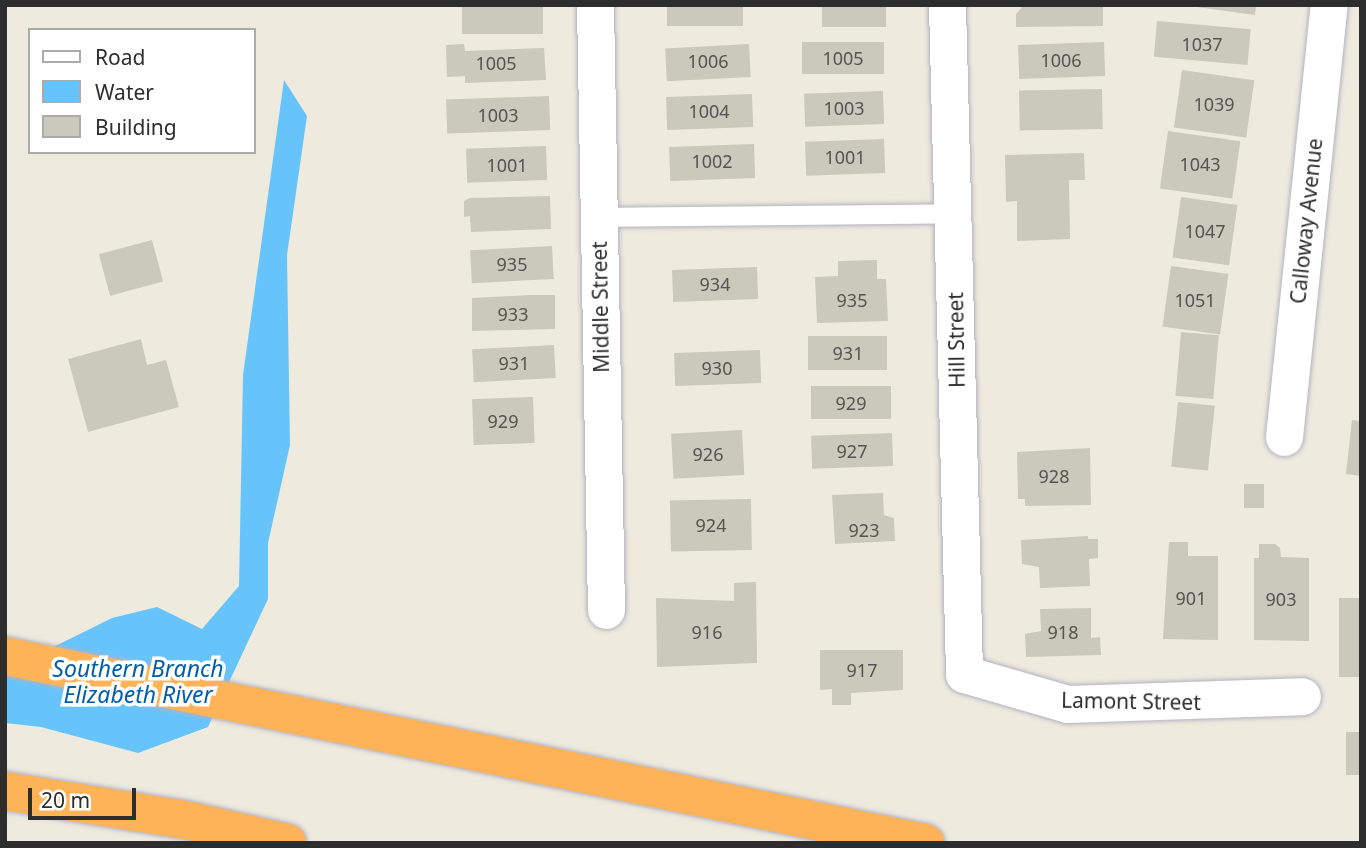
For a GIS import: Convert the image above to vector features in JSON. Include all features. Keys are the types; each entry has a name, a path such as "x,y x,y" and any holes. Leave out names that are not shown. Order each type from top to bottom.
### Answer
{"highway":[{"path":"5,656 342,722 925,843"},
{"path":"5,790 287,843"}],"street":[{"name":"Middle Street","path":"595,5 606,610"},
{"name":"Hill Street","path":"947,5 964,674"},
{"name":"Calloway Avenue","path":"1284,437 1329,5"},
{"name":"Lamont Street","path":"964,674 1067,704 1302,696"}],"lane":[{"path":"599,217 953,213"}],"water":[{"name":"Southern Branch Elizabeth River","path":"284,80 307,116 287,255 290,445 268,543 268,599 208,727 138,753 41,727 5,723 5,671 112,618 157,607 202,629 239,586 243,375"}],"building":[{"path":"462,5 543,5 543,34 462,34"},
{"path":"667,5 743,5 743,26 667,26"},
{"path":"822,5 886,5 886,27 822,27"},
{"path":"1024,5 1103,5 1103,26 1016,27 1016,14"},
{"path":"1182,5 1256,5 1255,15"},
{"path":"1157,21 1251,29 1248,65 1154,57"},
{"path":"802,42 884,42 884,74 802,74"},
{"path":"1104,42 1105,76 1019,79 1018,45"},
{"path":"464,44 465,51 544,48 546,80 465,83 465,76 447,77 446,45"},
{"path":"749,44 751,77 667,81 665,48"},
{"path":"1182,70 1254,80 1246,138 1174,127"},
{"path":"1102,89 1103,129 1020,130 1019,90"},
{"path":"883,91 884,124 805,127 804,94"},
{"path":"752,94 753,127 667,130 666,97"},
{"path":"549,96 550,130 447,134 446,100"},
{"path":"1168,131 1240,141 1232,199 1160,188"},
{"path":"884,139 885,173 806,176 805,142"},
{"path":"754,144 755,178 670,181 669,147"},
{"path":"546,146 547,180 467,183 466,149"},
{"path":"1084,153 1085,180 1069,180 1070,239 1017,241 1017,201 1006,202 1005,155"},
{"path":"550,196 551,229 471,232 470,216 464,217 464,201 470,198"},
{"path":"1181,197 1237,205 1229,265 1173,257"},
{"path":"152,240 163,282 110,296 99,254"},
{"path":"552,246 554,279 472,283 470,250"},
{"path":"877,260 877,279 886,279 888,321 817,323 815,277 838,276 838,261"},
{"path":"1171,266 1228,274 1220,334 1163,326"},
{"path":"757,267 758,299 673,302 672,270"},
{"path":"555,295 555,329 472,331 472,298"},
{"path":"1181,332 1219,335 1213,399 1175,396"},
{"path":"808,336 887,336 887,370 808,370"},
{"path":"141,339 147,365 166,360 179,407 88,432 68,359"},
{"path":"554,345 556,378 474,382 472,349"},
{"path":"760,350 761,383 675,386 674,353"},
{"path":"811,386 891,386 891,419 811,419"},
{"path":"533,397 535,443 474,445 472,399"},
{"path":"1178,402 1215,406 1208,471 1171,467"},
{"path":"1352,420 1361,421 1361,476 1346,474"},
{"path":"742,430 744,475 673,479 671,434"},
{"path":"892,433 893,466 812,469 811,436"},
{"path":"1090,448 1091,505 1025,506 1025,499 1018,499 1017,452"},
{"path":"1244,484 1264,484 1264,508 1244,508"},
{"path":"883,493 884,515 894,518 895,541 835,544 832,495"},
{"path":"751,499 752,550 671,551 670,500"},
{"path":"1088,536 1088,539 1098,539 1098,558 1089,559 1090,586 1040,588 1039,567 1022,564 1021,540"},
{"path":"1169,542 1188,542 1188,556 1218,556 1218,640 1163,639"},
{"path":"1259,544 1275,544 1280,548 1281,557 1309,558 1309,641 1254,640 1254,558 1259,558"},
{"path":"756,582 757,663 657,667 656,598 734,601 734,583"},
{"path":"1339,598 1361,598 1361,677 1339,677"},
{"path":"1091,608 1091,638 1100,637 1101,655 1026,657 1025,634 1041,631 1040,609"},
{"path":"820,650 903,650 903,690 851,693 851,705 832,705 832,689 820,690"},
{"path":"1346,732 1361,732 1361,775 1346,775"}]}
